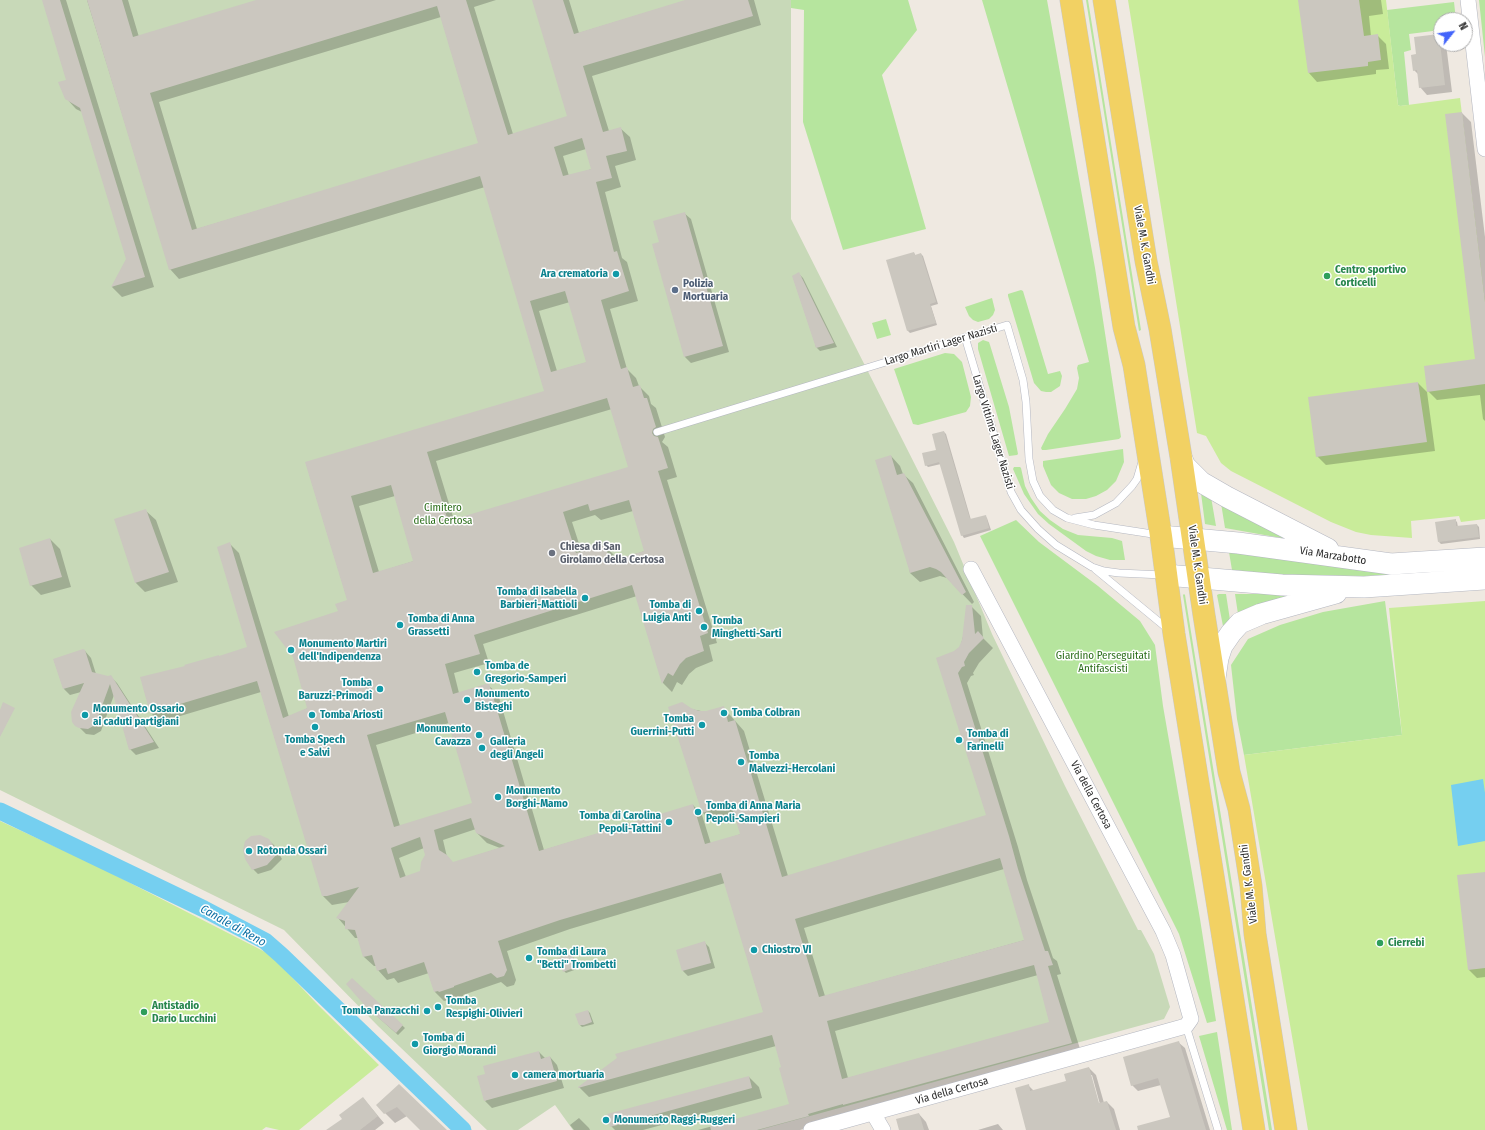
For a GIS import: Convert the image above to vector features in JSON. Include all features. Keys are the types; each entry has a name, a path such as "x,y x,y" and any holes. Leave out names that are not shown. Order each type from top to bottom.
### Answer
{"main road":[{"name":"Viale M. K. Gandhi","path":"1071,0 1123,320 1134,365 1146,442 1178,537 1183,576 1174,634 1254,1130"},
{"name":"Viale M. K. Gandhi","path":"1104,0 1146,261 1160,329 1181,457 1178,537 1183,576 1214,679 1229,772 1239,809 1252,886 1255,934 1286,1130"}],"street":[{"path":"1468,0 1485,149"},
{"path":"1181,457 1185,466 1201,482 1214,490 1347,558"},
{"name":"Via Marzabotto","path":"1178,537 1268,546 1391,564 1485,558"},
{"name":"Via della Certosa","path":"811,1130 1186,1026 1191,1020 1191,1014 1166,937 971,569"},
{"path":"1183,576 1282,585 1364,587 1485,579"},
{"path":"1214,679 1222,646 1240,623 1261,614 1332,594 1364,587"},
{"path":"873,1113 883,1130"}],"lane":[{"name":"Largo Martiri Lager Nazisti","path":"657,432 1007,325 1024,390 1029,459 1033,481 1040,496 1046,504 1060,515 1094,525 1178,537"},
{"name":"Largo Vittime Lager Nazisti","path":"965,337 1010,492 1020,510 1056,545 1092,567 1104,571 1119,573 1183,576"},
{"path":"1067,518 1079,518 1094,515 1108,509 1121,498 1137,479 1146,442"},
{"path":"1092,567 1174,634"},
{"name":"Via della Certosa","path":"1186,1026 1218,1130"}],"green space":[{"name":"Cimitero della Certosa","path":"0,0 791,0 791,219 954,542 992,634 1065,786 1138,930 1141,930 1154,954 1170,1007 1164,1019 759,1130 573,1130 555,1105 518,1130 487,1130 378,1026 284,930 0,790"},
{"path":"791,0 908,0 917,30 882,75 926,229 843,250 803,122 804,10 791,8"},
{"path":"982,0 1047,0 1095,268 1121,437 1119,439 1046,450 1042,450 1041,448 1048,434 1077,389 1079,378 1077,368 1078,365 1089,362"},
{"path":"1086,0 1088,0 1141,330 1139,331"},
{"name":"Centro sportivo Corticelli","path":"1128,0 1386,0 1398,105 1400,106 1460,98 1485,302 1485,519 1461,522 1459,516 1411,521 1412,538 1371,535 1356,532 1331,522 1231,471 1221,463 1206,436 1197,433"},
{"path":"1479,0 1485,0 1485,57"},
{"path":"1454,2 1455,12 1433,12 1433,31 1409,34 1411,50 1404,52 1409,105 1398,105 1387,10"},
{"path":"1021,290 1023,291 1048,374 1060,371 1062,376 1060,386 1051,392 1041,391 1034,383 1008,296 1008,294"},
{"path":"992,298 995,310 989,319 978,322 969,316 965,307"},
{"path":"886,319 891,335 877,339 872,323"},
{"path":"983,340 989,342 1009,407 1017,455 1009,456 978,349 978,343"},
{"path":"945,353 954,354 962,362 971,397 970,406 966,412 918,425 913,424 894,369"},
{"path":"1123,449 1124,462 1116,481 1107,490 1086,499 1072,499 1059,493 1051,485 1043,466 1043,461"},
{"path":"1014,467 1021,468 1025,486 1031,498 1040,511 1050,520 1063,529 1078,535 1112,538 1122,541 1125,560 1110,560 1096,556 1086,551 1049,524 1038,514 1024,494 1013,469"},
{"path":"1201,493 1211,497 1216,526 1205,524"},
{"path":"1221,503 1287,539 1225,528"},
{"name":"Giardino Perseguitati Antifascisti","path":"1016,520 1039,542 1098,586 1140,621 1155,645 1163,706 1216,1021 1207,1023 1179,934 980,536"},
{"path":"1229,552 1485,566 1485,569 1365,576 1285,575 1232,570"},
{"path":"1184,594 1185,595 1272,1130 1269,1130"},
{"path":"1226,594 1230,620 1223,626 1217,595"},
{"path":"1235,594 1285,594 1287,596 1285,598 1250,607 1238,614"},
{"path":"1385,601 1402,735 1244,755 1237,719 1231,665 1248,639 1280,625 1323,612"},
{"name":"Cierrebi","path":"1485,601 1485,1130 1308,1130 1244,755 1402,735 1389,608"},
{"name":"Antistadio Dario Lucchini","path":"0,821 95,865 271,955 318,1005 379,1065 299,1130 279,1130 266,1127 262,1130 0,1130"},
{"path":"1217,1032 1232,1130 1227,1130 1199,1036"}],"water":[{"path":"1483,779 1485,793 1485,841 1458,846 1451,785"}],"building":[{"path":"42,0 60,0 145,277 111,287 126,259 80,108 65,99 58,82 66,80"},
{"path":"87,0 122,0 133,37 256,0 466,0 508,135 567,116 532,0 563,0 574,34 685,0 748,0 753,16 583,66 603,132 621,127 627,151 606,156 612,178 596,182 614,252 617,251 629,291 601,300 621,369 627,367 633,387 640,385 644,398 647,398 656,427 653,429 652,433 654,436 658,437 668,468 658,471 708,633 700,636 704,651 686,658 680,664 673,676 668,673 662,684 632,585 474,635 480,654 445,664 453,694 489,683 539,851 693,804 705,844 740,834 731,804 702,813 668,707 682,702 699,711 706,711 724,706 728,722 735,720 782,877 986,815 936,658 954,651 959,647 962,640 966,605 972,605 975,634 978,631 984,638 969,653 964,662 965,666 962,667 958,673 1018,869 1045,951 1048,951 1053,965 1048,966 1072,1043 843,1104 808,1114 809,1116 757,1130 711,1130 710,1126 789,1104 772,1035 578,1088 617,1058 615,1054 763,1012 721,873 560,920 498,941 507,970 504,976 497,978 491,973 439,992 434,992 424,962 388,974 386,968 377,971 372,955 363,957 355,930 345,929 345,921 336,918 359,887 322,896 257,681 150,713 140,677 185,666 184,665 247,647 217,547 230,542 283,718 307,708 293,657 274,632 338,611 335,604 347,600 305,462 544,391 480,176 169,270","holes":["437,6 478,143 192,230 150,93","582,138 591,169 563,176 554,147","565,291 586,362 551,372 530,301","607,398 628,467 448,521 427,452","391,485 413,561 373,573 351,496","629,500 644,551 610,561 605,545 576,553 563,512 588,504 590,511","445,712 472,803 394,827 367,735","471,818 476,833 505,846 453,862 447,855 439,850 434,830","420,837 425,855 421,862 420,871 400,878 391,848","1000,858 1024,940 819,997 795,919","1034,965 1049,1022 842,1079 827,1021"]},
{"path":"1298,0 1359,0 1364,36 1378,34 1381,60 1368,62 1368,66 1308,73"},
{"path":"1433,35 1433,52 1441,52 1445,85 1419,88 1417,70 1413,71 1411,55 1416,54 1414,37"},
{"path":"1462,112 1485,302 1485,384 1427,392 1424,366 1475,359 1445,114"},
{"path":"685,212 723,346 684,357 652,244 659,242 653,221"},
{"path":"914,252 915,255 921,253 932,288 936,302 930,304 936,323 907,331 886,260"},
{"path":"799,272 834,343 816,348 792,276"},
{"path":"1418,382 1427,442 1316,457 1308,397"},
{"path":"944,431 970,519 986,515 989,528 961,536 939,462 925,466 922,453 936,450 932,434"},
{"path":"891,455 897,475 904,473 966,592 962,595 941,572 936,569 930,567 910,573 875,460"},
{"path":"146,509 169,572 135,583 114,519"},
{"path":"1456,519 1456,526 1477,524 1479,537 1438,542 1435,522"},
{"path":"50,538 62,577 30,586 19,548"},
{"path":"83,649 85,650 92,672 108,676 111,675 154,742 129,750 110,684 95,725 88,729 75,726 72,722 71,712 84,683 63,689 53,659"},
{"path":"3,702 15,708 0,737 0,710"},
{"name":"Rotonda Ossari","path":"260,835 269,839 278,853 267,865 252,870 245,859 243,850 245,841 251,836"},
{"path":"1485,872 1485,968 1468,970 1457,875"},
{"path":"705,941 711,963 682,971 676,950"},
{"path":"572,954 576,967 563,972 558,958"},
{"path":"352,978 403,1025 396,1033 367,1008 346,984"},
{"path":"588,1010 592,1022 579,1025 575,1014"},
{"path":"1179,1041 1206,1130 1138,1130 1137,1126 1170,1117 1158,1078 1131,1086 1123,1057"},
{"name":"camera mortuaria","path":"539,1051 541,1059 550,1056 557,1081 484,1101 477,1076 485,1074 483,1066"},
{"path":"1089,1067 1099,1103 1107,1101 1116,1130 1026,1130 1015,1088 1029,1084 1030,1091 1066,1081 1064,1074"},
{"path":"749,1076 752,1088 610,1127 607,1114"},
{"path":"399,1084 447,1130 420,1130 397,1107 384,1114 376,1105"},
{"path":"363,1097 378,1116 360,1130 326,1130 342,1119 339,1115"},
{"path":"919,1113 924,1130 899,1130 896,1119"}],"waterway":[{"name":"Canale di Reno","path":"0,811 204,909 265,941 463,1130"}],"place":[{"name":"Ara crematoria","path":"616,274"},
{"name":"Centro sportivo Corticelli","path":"1327,276"},
{"name":"Polizia Mortuaria","path":"675,290"},
{"name":"Chiesa di San Girolamo della Certosa","path":"552,553"},
{"name":"Tomba di Isabella Barbieri-Mattioli","path":"585,598"},
{"name":"Tomba di Luigia Anti","path":"699,611"},
{"name":"Tomba di Anna Grassetti","path":"400,625"},
{"name":"Tomba Minghetti-Sarti","path":"704,627"},
{"name":"Monumento Martiri dell'Indipendenza","path":"291,650"},
{"name":"Tomba de Gregorio-Samperi","path":"477,672"},
{"name":"Tomba Baruzzi-Primodì","path":"380,689"},
{"name":"Monumento Bisteghi","path":"467,700"},
{"name":"Tomba Colbran","path":"724,713"},
{"name":"Monumento Ossario ai caduti partigiani","path":"85,715"},
{"name":"Tomba Ariosti","path":"312,715"},
{"name":"Tomba Guerrini-Putti","path":"702,725"},
{"name":"Tomba Spech e Salvi","path":"315,727"},
{"name":"Monumento Cavazza","path":"479,735"},
{"name":"Tomba di Farinelli","path":"959,740"},
{"name":"Galleria degli Angeli","path":"482,748"},
{"name":"Tomba Malvezzi-Hercolani","path":"741,762"},
{"name":"Monumento Borghi-Mamo","path":"498,797"},
{"name":"Tomba di Anna Maria Pepoli-Sampieri","path":"698,812"},
{"name":"Tomba di Carolina Pepoli-Tattini","path":"669,822"},
{"name":"Rotonda Ossari","path":"249,851"},
{"name":"Cierrebi","path":"1380,943"},
{"name":"Chiostro VI","path":"754,950"},
{"name":"Tomba di Laura \"Betti\" Trombetti","path":"529,958"},
{"name":"Tomba Respighi-Olivieri","path":"438,1007"},
{"name":"Tomba Panzacchi","path":"427,1011"},
{"name":"Antistadio Dario Lucchini","path":"144,1012"},
{"name":"Tomba di Giorgio Morandi","path":"415,1044"},
{"name":"camera mortuaria","path":"515,1075"},
{"name":"Monumento Raggi-Ruggeri","path":"606,1120"}]}
